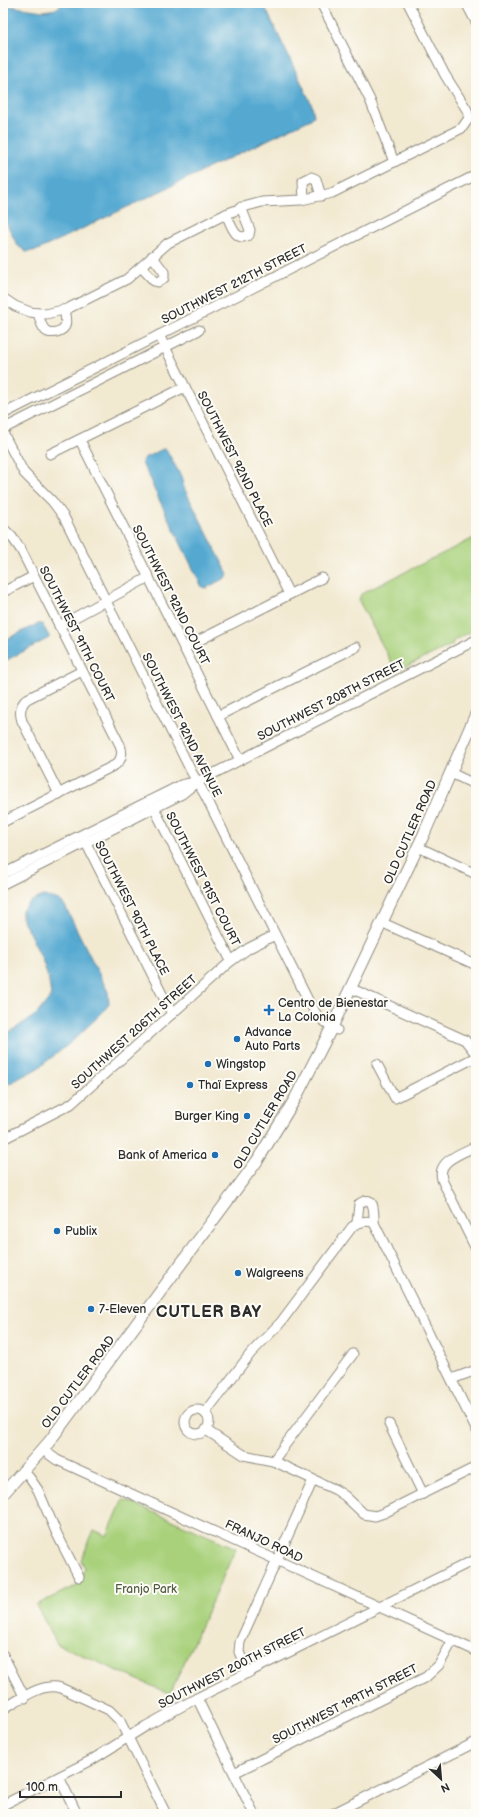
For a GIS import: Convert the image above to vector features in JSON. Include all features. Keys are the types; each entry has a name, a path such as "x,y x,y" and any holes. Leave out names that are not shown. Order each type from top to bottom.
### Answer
{"main road":[{"name":"OLD CUTLER ROAD","path":"335,1029 356,991 386,924 453,774 476,714"},
{"name":"OLD CUTLER ROAD","path":"453,774 476,730"},
{"name":"OLD CUTLER ROAD","path":"3,1503 29,1477 152,1310 226,1216 305,1095 386,924"},
{"name":"OLD CUTLER ROAD","path":"180,1273 227,1203 269,1149"},
{"path":"226,1216 227,1203"},
{"name":"OLD CUTLER ROAD","path":"3,1494 46,1453"}],"street":[{"path":"321,3 370,100 394,162"},
{"path":"3,298 22,309 38,313 53,313 64,310 121,283 172,240 241,207 271,200 304,200 341,189 459,130 466,125 469,118 467,110 445,76 408,3"},
{"path":"466,3 476,22"},
{"name":"SOUTHWEST 212TH STREET","path":"3,414 476,175"},
{"path":"304,200 303,181 311,177 316,179 321,196"},
{"path":"226,214 236,235 241,238 245,237 248,235 250,230 241,207"},
{"path":"141,267 154,281 158,282 164,278 164,272 152,256"},
{"path":"38,313 43,327 50,333 59,331 65,325 64,310"},
{"name":"SOUTHWEST 212TH STREET","path":"3,429 199,330"},
{"name":"SOUTHWEST 92ND PLACE","path":"159,335 289,594"},
{"path":"50,454 185,387"},
{"name":"SOUTHWEST 92ND AVENUE","path":"3,433 27,477 52,501 62,514 313,1008 318,1017 335,1029"},
{"name":"SOUTHWEST 92ND COURT","path":"80,440 240,760"},
{"name":"SOUTHWEST 91TH COURT","path":"3,528 17,544 120,745 121,756 119,762 59,794"},
{"path":"3,592 34,576"},
{"path":"59,626 149,577"},
{"path":"184,648 322,578"},
{"name":"SOUTHWEST 208TH STREET","path":"3,874 154,808 182,794 197,782 476,640"},
{"path":"218,716 356,647"},
{"path":"3,822 59,794 22,721 20,711 22,705 30,698 82,671"},
{"path":"453,774 476,785"},
{"name":"SOUTHWEST 208TH STREET","path":"3,884 181,785 197,782"},
{"name":"SOUTHWEST 91ST COURT","path":"154,808 231,961"},
{"name":"SOUTHWEST 90TH PLACE","path":"84,838 172,1014"},
{"path":"420,848 476,874"},
{"path":"386,924 476,965"},
{"name":"SOUTHWEST 206TH STREET","path":"3,1139 68,1106 231,961 249,948 275,935"},
{"path":"356,991 465,1040 476,1055 395,1098 377,1064"},
{"path":"475,1243 442,1182 441,1170 448,1161 476,1146"},
{"path":"357,1223 359,1204 363,1201 372,1203 374,1208 371,1222 452,1379 476,1429"},
{"path":"205,1413 247,1357 281,1322 352,1227 357,1223 371,1222"},
{"path":"273,1461 353,1354"},
{"path":"452,1379 476,1370"},
{"path":"193,1410 201,1410 205,1413 209,1423 206,1430 199,1434 191,1432 185,1426 187,1415 193,1410"},
{"path":"389,1424 423,1494"},
{"path":"206,1430 244,1455 273,1461 341,1492 364,1514 375,1516 384,1513 476,1467"},
{"name":"FRANJO ROAD","path":"46,1453 476,1651"},
{"path":"29,1477 38,1490 57,1534 79,1577"},
{"path":"248,1673 239,1652 240,1642 314,1480"},
{"name":"SOUTHWEST 200TH STREET","path":"3,1805 90,1761 128,1737 196,1698 476,1558"},
{"name":"SOUTHWEST 199TH STREET","path":"234,1773 426,1677 439,1665 453,1640"},
{"path":"3,1655 24,1698"},
{"path":"3,1709 24,1698 53,1686 61,1688 109,1710 118,1717 166,1814"},
{"path":"196,1698 254,1814"},
{"path":"332,1814 476,1742"},
{"path":"59,1777 77,1814"}],"green space":[{"path":"476,537 476,629 453,641 452,645 396,671 360,603 359,600 361,594"},
{"name":"Franjo Park","path":"123,1499 236,1548 170,1694 57,1644 36,1605 77,1585 85,1568 81,1560 94,1530 107,1536"}],"water":[{"path":"62,3 263,3 312,105 314,116 311,119 38,250 26,252 17,245 3,216 3,5 43,11 56,9"},
{"path":"166,449 182,478 184,488 228,574 225,578 206,588 202,587 143,465 142,461 144,458"},
{"path":"37,624 42,624 49,638 3,662 3,641"},
{"path":"43,896 58,900 65,906 108,992 109,1004 102,1013 69,1044 38,1068 3,1087 3,1035 37,1014 51,996 49,981 42,959 22,918 22,910 30,902"}],"place":[{"name":"Centro de Bienestar La Colonia","path":"269,1010"},
{"name":"Advance Auto Parts","path":"237,1039"},
{"name":"Wingstop","path":"208,1064"},
{"name":"Thaï Express","path":"190,1085"},
{"name":"Burger King","path":"247,1116"},
{"name":"Bank of America","path":"215,1155"},
{"name":"Publix","path":"57,1231"},
{"name":"Walgreens","path":"238,1273"},
{"name":"7-Eleven","path":"91,1309"}],"district":[{"name":"CUTLER BAY","path":"209,1311"}]}
